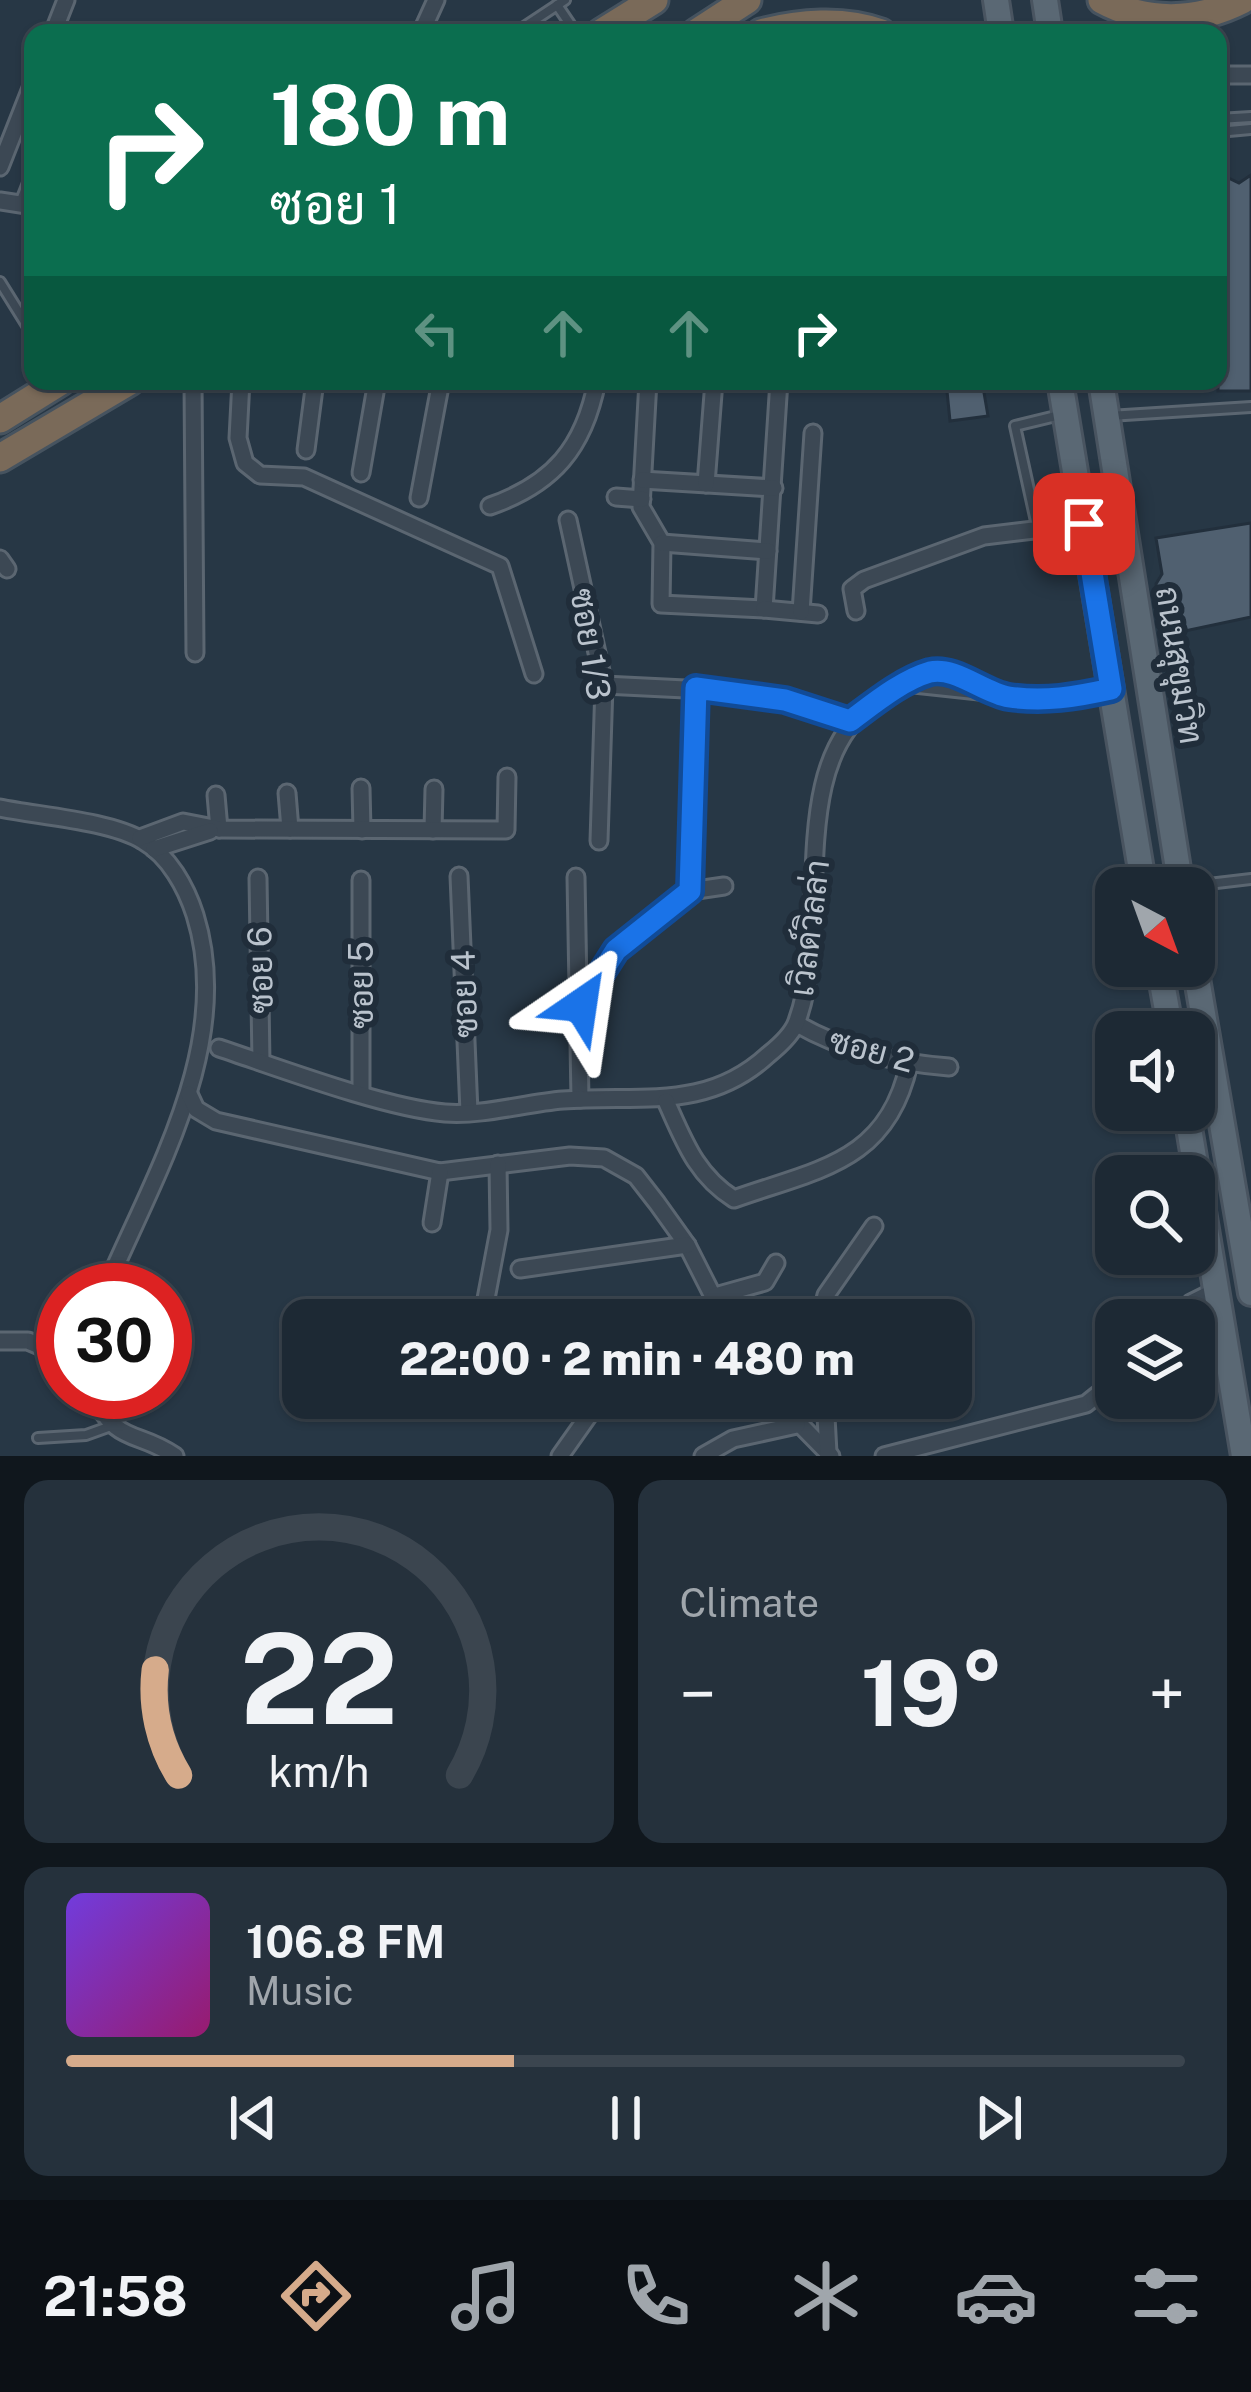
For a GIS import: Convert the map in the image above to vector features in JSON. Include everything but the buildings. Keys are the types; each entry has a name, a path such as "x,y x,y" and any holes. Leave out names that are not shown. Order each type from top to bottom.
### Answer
{"highway":[{"path":"710,24 746,0"},
{"path":"1102,0 1157,18 1194,16 1242,0"},
{"path":"613,24 637,5"},
{"path":"0,417 46,390"},
{"path":"0,458 115,390"}],"main road":[{"path":"1062,390 1141,867"},
{"name":"ถนนสุขุมวิท","path":"1103,390 1178,867"},
{"path":"1101,631 1119,616 1140,622"},
{"path":"1198,987 1251,1293"},
{"path":"1190,1131 1244,1456"}],"street":[{"path":"0,167 24,106"},
{"path":"193,390 195,653"},
{"path":"241,390 238,438 245,463 260,475 304,477 500,566 533,674"},
{"path":"306,450 314,390"},
{"path":"361,472 375,390"},
{"path":"419,498 439,390"},
{"path":"490,506 543,484 563,461 593,390"},
{"path":"647,390 642,499 662,543 661,604 809,613 813,433"},
{"path":"706,484 714,390"},
{"path":"764,609 779,390"},
{"path":"642,480 774,488"},
{"path":"616,497 642,499"},
{"name":"ซอย 1/3","path":"568,520 604,685 599,841"},
{"path":"856,611 856,584 984,536 1037,526 1084,524"},
{"path":"662,543 768,551"},
{"path":"604,685 696,688 785,700 850,721 906,684 1056,700 1111,689"},
{"path":"690,891 696,688"},
{"name":"เวิลด์วิลล่า","path":"218,1048 445,1113 580,1099 666,1101 713,1091 749,1072 797,1024 816,914 820,800 831,748 850,721"},
{"path":"147,843 183,822 219,829 506,830 507,777"},
{"path":"361,788 362,830"},
{"path":"433,830 434,789"},
{"path":"287,793 290,829"},
{"path":"216,795 219,829"},
{"path":"0,808 147,843 190,899 204,943 206,1004 189,1094 117,1263"},
{"name":"ซอย 4","path":"459,876 469,1112"},
{"name":"ซอย 6","path":"258,878 261,1063"},
{"path":"575,878 580,1099"},
{"name":"ซอย 5","path":"361,880 361,1091"},
{"path":"581,1005 616,950 690,891 724,886"},
{"name":"ซอย 2","path":"797,1024 833,1045 909,1064 949,1067"},
{"path":"666,1101 694,1163 711,1184 734,1199 838,1163 870,1143 899,1106 909,1064"},
{"path":"189,1094 196,1109 216,1121 440,1172 570,1156 621,1165 687,1245 716,1299"},
{"path":"486,1299 499,1230 498,1164"},
{"path":"432,1223 440,1172"},
{"path":"825,1299 874,1226"},
{"path":"520,1269 687,1245"},
{"path":"715,1296 765,1282 776,1263"},
{"path":"1199,1299 1219,1289"},
{"path":"0,1341 36,1344"},
{"path":"884,1456 1086,1404 1095,1396"},
{"path":"108,1419 130,1440 176,1456"},
{"path":"560,1456 586,1419"},
{"path":"792,1419 830,1454"},
{"path":"827,1419 830,1454"},
{"path":"706,1455 733,1439 797,1425"}],"lane":[{"path":"529,24 561,3"},
{"path":"0,282 24,321"},
{"path":"1107,416 1251,407"},
{"path":"1037,526 1015,426 1066,414"},
{"path":"1215,884 1251,879"},
{"path":"38,1438 86,1435 112,1425"}],"route":[{"path":"581,1005 616,950 690,891 686,875 696,688 785,700 850,721 932,671 949,673 988,692 1033,699 1056,700 1111,689 1084,524"}]}
